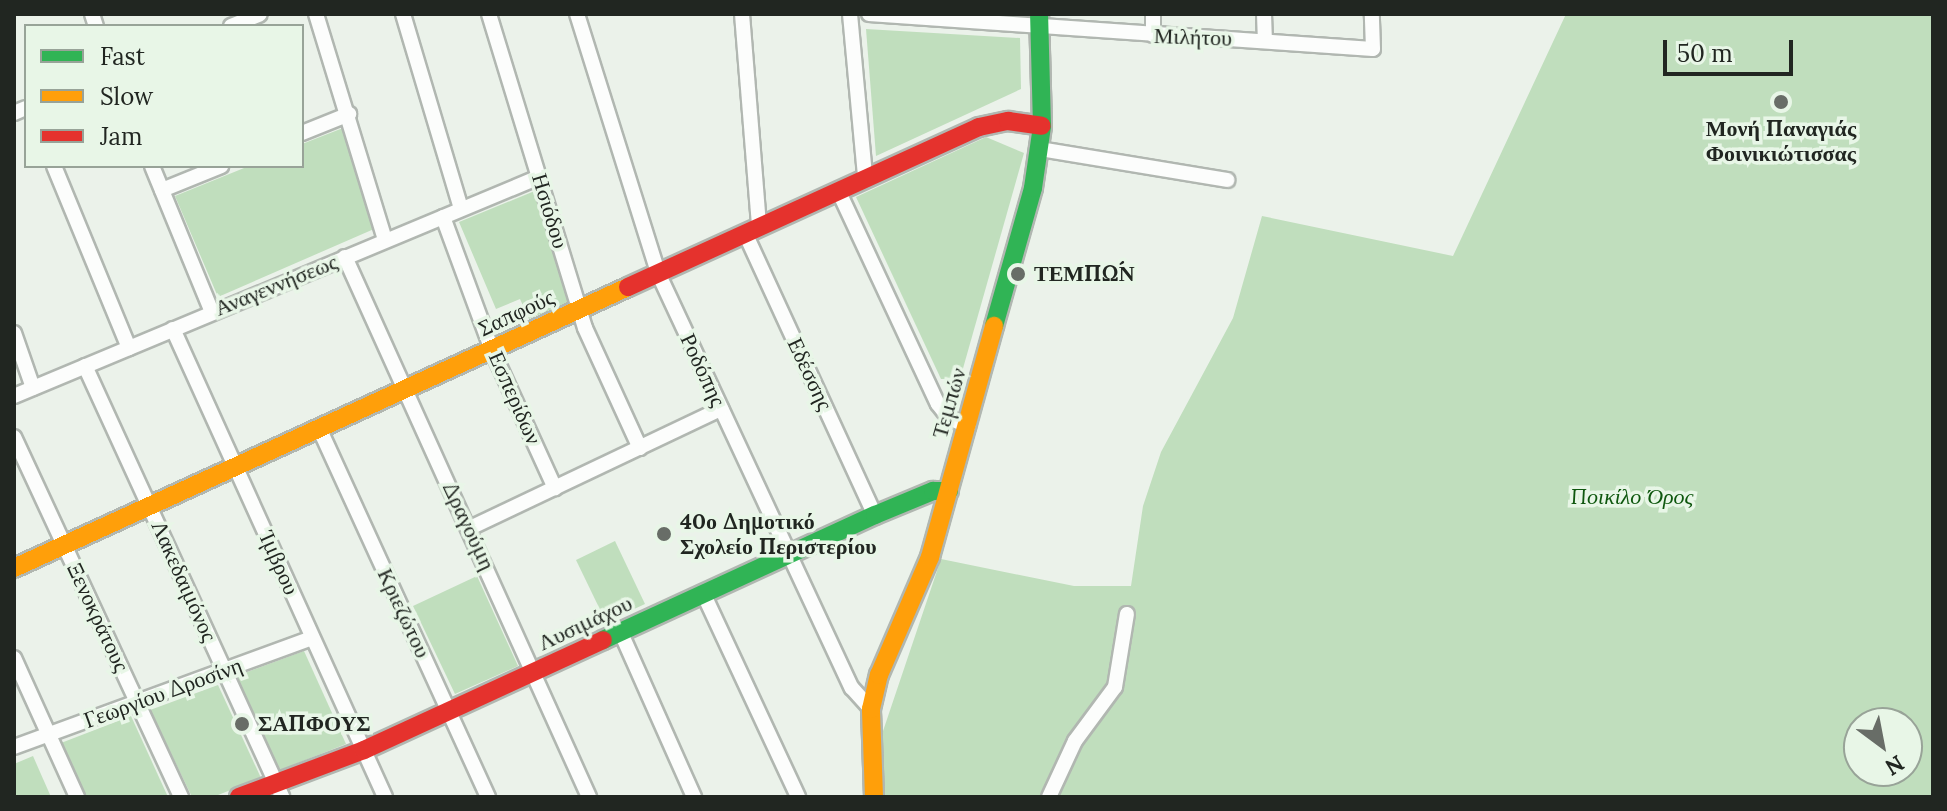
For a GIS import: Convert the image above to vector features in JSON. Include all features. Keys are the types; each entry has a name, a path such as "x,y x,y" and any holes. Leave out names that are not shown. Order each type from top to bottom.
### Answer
{"street":[{"path":"236,24 260,14"},
{"path":"316,14 385,240"},
{"path":"403,14 461,209"},
{"name":"Ησιόδου","path":"489,14 579,310 640,448"},
{"name":"Ροδόπης","path":"577,14 659,275 852,688 871,709"},
{"name":"Εδέσσης","path":"742,14 752,229 875,515"},
{"path":"850,14 865,177"},
{"name":"Μιλήτου","path":"869,14 1039,22 1153,35 1373,49 1372,14"},
{"path":"1153,14 1153,35"},
{"path":"1264,14 1265,40"},
{"name":"Τεμπών","path":"874,797 871,709 889,645 926,568 968,426 1040,149 1039,22"},
{"path":"304,132 349,114"},
{"name":"Σαπφούς","path":"14,568 66,547 979,127 1008,121 1042,126"},
{"path":"1040,149 1227,180"},
{"path":"55,168 129,348"},
{"path":"153,168 212,312"},
{"path":"162,190 216,168"},
{"name":"Αναγεννήσεως","path":"14,396 539,177"},
{"path":"838,190 938,404 949,418 968,426"},
{"name":"Εσπερίδων","path":"443,217 492,350 555,488"},
{"name":"Δραγούμη","path":"345,257 589,797"},
{"name":"Ίμβρου","path":"173,329 385,797"},
{"path":"14,333 33,388"},
{"name":"Λακεδαιμόνος","path":"85,366 278,790"},
{"path":"470,528 721,409"},
{"name":"Κριεζώτου","path":"320,430 488,797"},
{"name":"Ξενοκράτους","path":"14,437 181,797"},
{"name":"Λυσιμάχου","path":"239,797 278,790 875,515 933,491 949,491"},
{"path":"704,595 798,797"},
{"path":"1049,797 1075,741 1115,687 1127,614"},
{"path":"621,633 690,795"},
{"name":"Γεωργίου Δροσίνη","path":"14,747 312,638"},
{"path":"14,658 77,797"}],"green space":[{"name":"Ποικίλο Όρος","path":"1566,14 1933,14 1933,797 883,797 882,734 941,559 1074,586 1131,586 1143,506 1161,452 1233,318 1262,216 1453,256"},
{"path":"866,29 1020,38 1021,89 876,156"},
{"path":"343,128 374,229 218,297 175,196 244,168 304,168 304,143"},
{"path":"986,137 1024,153 960,379 941,379 856,197"},
{"path":"537,190 569,302 529,319 520,299 496,309 459,222"},
{"path":"615,541 645,604 606,622 576,560"},
{"path":"477,576 518,666 455,694 413,606"},
{"path":"304,651 346,744 280,770 236,676"},
{"path":"218,685 261,778 213,797 192,797 150,710"},
{"path":"131,716 168,797 86,797 61,743"},
{"path":"33,756 51,797 14,797 14,764"}],"traffic: fast":[{"path":"994,326 1033,188 1042,126 1039,14"},
{"path":"603,640 875,515 933,491 949,491"}],"traffic: slow":[{"path":"14,568 628,287"},
{"path":"874,797 871,709 879,675 930,557 994,326"}],"traffic: jam":[{"path":"628,287 979,127 1008,121 1042,126"},
{"path":"239,797 364,750 603,640"}],"place":[{"name":"Μονή Παναγιάς Φοινικιώτισσας","path":"1781,102"},
{"name":"ΤΕΜΠΏΝ","path":"1018,274"},
{"name":"40ο Δημοτικό Σχολείο Περιστερίου","path":"664,534"},
{"name":"ΣΑΠΦΟΥΣ","path":"242,724"}]}
